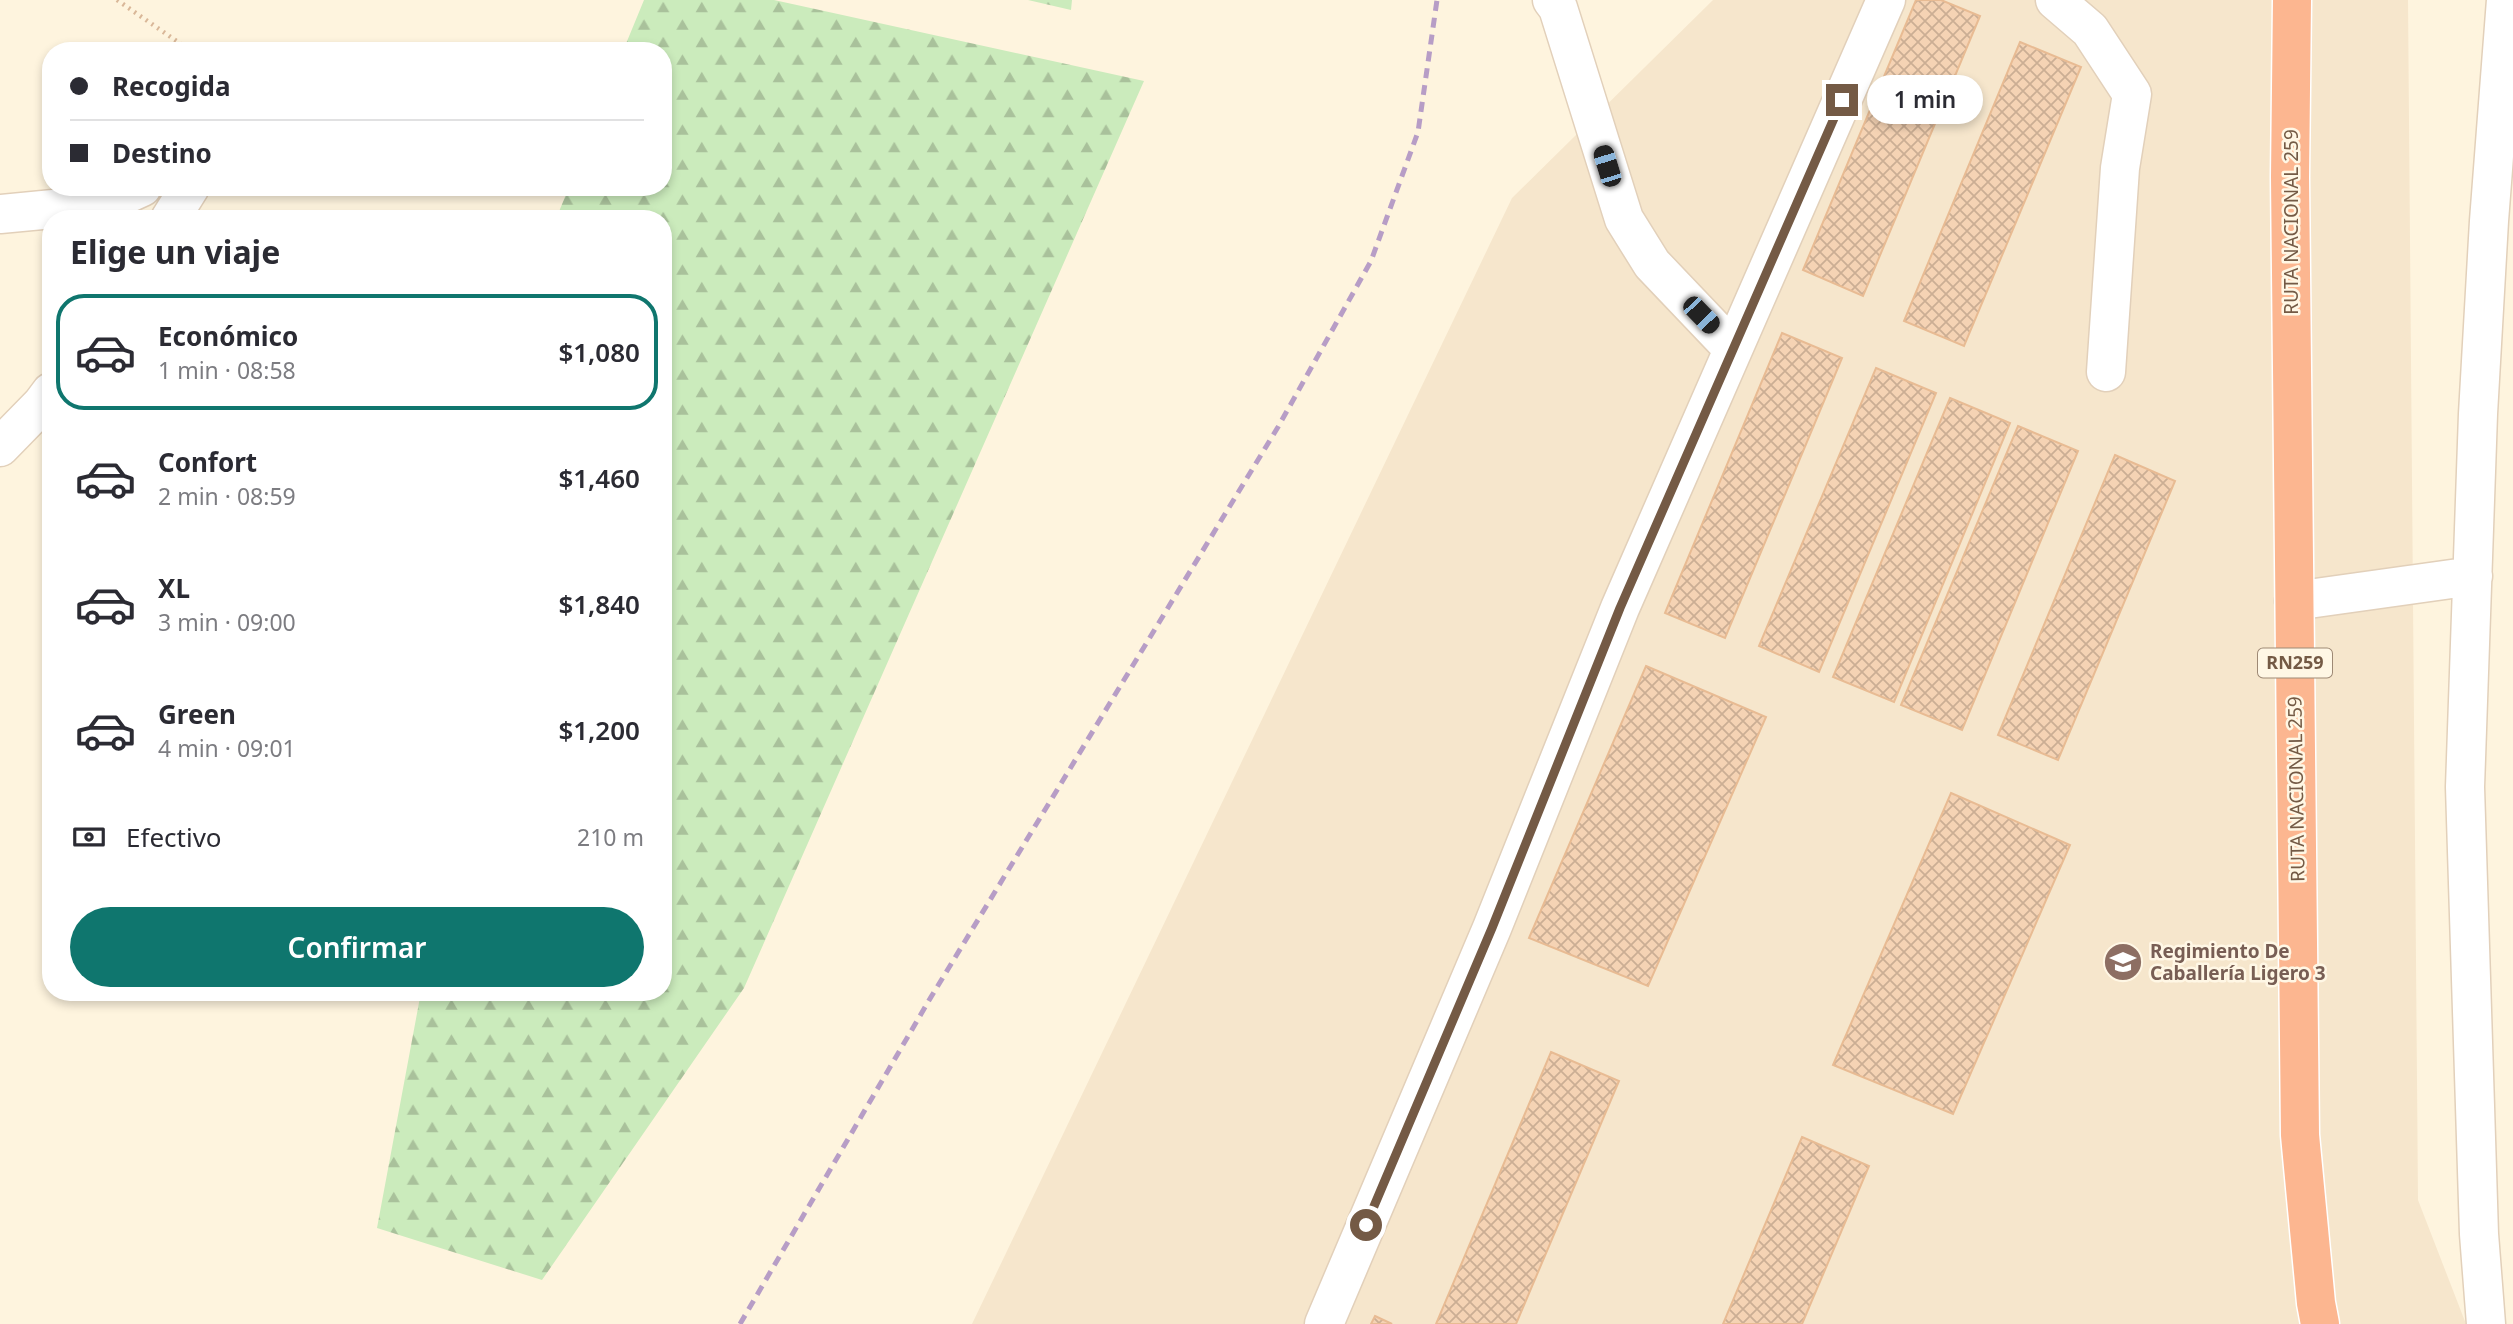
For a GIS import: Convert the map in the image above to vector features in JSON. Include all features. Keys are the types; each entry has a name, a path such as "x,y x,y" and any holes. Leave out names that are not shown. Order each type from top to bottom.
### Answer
{"highway":[{"name":"RUTA NACIONAL 259","path":"2292,0 2290,177 2300,1135 2320,1324"}],"lane":[{"path":"1552,0 1558,8 1623,219 1652,264 1733,349"},
{"path":"1324,1324 1492,928 1620,608 1886,0"},
{"path":"2055,0 2090,30 2132,94 2120,168 2106,372"},
{"path":"2486,1324 2479,1234 2466,787 2478,414 2506,0"},
{"path":"0,214 105,204 122,196"},
{"path":"0,447 42,404"},
{"path":"2294,601 2473,576"}],"path":[{"path":"117,0 178,42"}],"shaded area":[{"path":"1713,0 2408,0 2418,1200 2466,1324 972,1324 1512,198"}],"green space":[{"path":"644,0 774,0 1144,81 744,988 542,1280 377,1228 419,1001 672,1001 672,210 560,210 565,196 672,196 672,42 627,42"},
{"path":"1028,0 1072,0 1071,10"}],"building":[{"path":"1916,0 1941,0 1980,16 1863,296 1803,270"},
{"path":"2020,42 2081,67 1964,346 1904,321"},
{"path":"1782,333 1842,358 1725,638 1665,613"},
{"path":"1876,368 1936,393 1819,672 1759,646"},
{"path":"1950,398 2010,423 1894,702 1833,677"},
{"path":"2018,426 2078,451 1962,730 1901,705"},
{"path":"2115,455 2175,481 2058,760 1998,735"},
{"path":"1646,666 1766,717 1648,986 1529,938"},
{"path":"1951,793 2070,845 1953,1114 1833,1065"},
{"path":"1551,1052 1619,1081 1516,1324 1436,1324"},
{"path":"1802,1137 1869,1166 1802,1324 1723,1324"},
{"path":"1375,1316 1392,1324 1371,1324"}],"railway":[{"path":"740,1324 931,997 1278,427 1371,261 1418,132 1437,0"}],"place":[{"name":"Regimiento De Caballería Ligero 3","path":"2123,962"}],"route":[{"path":"1366,1225 1492,928 1620,608 1842,100"}]}
